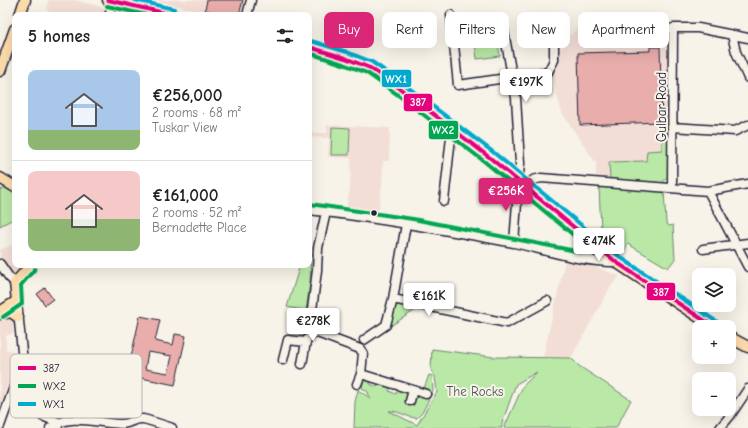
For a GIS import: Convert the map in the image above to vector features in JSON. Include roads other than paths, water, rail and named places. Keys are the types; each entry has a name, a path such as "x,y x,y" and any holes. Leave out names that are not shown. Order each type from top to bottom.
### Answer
{"main road":[{"path":"21,12 25,0"},
{"path":"111,1 160,12"},
{"path":"0,71 12,37"},
{"path":"312,48 345,58 370,68 398,86 527,188 616,262 703,320"},
{"path":"0,178 12,185"},
{"path":"0,313 17,301 15,282 28,268"},
{"path":"0,313 11,312 18,318"},
{"path":"736,340 748,346"}],"street":[{"path":"248,12 251,0"},
{"path":"109,12 111,1"},
{"name":"Gulbar Road","path":"672,187 673,28 698,28 732,35"},
{"path":"748,38 732,35 736,52 748,78"},
{"path":"454,48 458,85 548,72 554,60 554,48"},
{"path":"506,48 516,98 520,163 514,243"},
{"path":"672,127 735,131 748,125"},
{"path":"444,201 452,128"},
{"path":"527,188 534,180 541,178 708,191 748,184"},
{"path":"708,191 748,267"},
{"path":"312,210 406,224 514,243 600,263 616,262"},
{"path":"302,364 306,342 312,331 318,248 326,212"},
{"path":"364,340 386,325 393,299 406,224"},
{"path":"703,249 748,243"},
{"path":"582,258 591,253 596,246"},
{"path":"0,264 9,277 15,282"},
{"path":"393,299 507,323 547,301"},
{"path":"17,301 22,354"},
{"path":"312,331 360,349 362,353 361,374 357,384"},
{"path":"283,360 285,338 306,342"},
{"path":"361,374 426,394"},
{"path":"720,428 748,389"},
{"path":"410,402 414,390"},
{"path":"0,426 10,398"},
{"path":"46,418 58,425"},
{"path":"50,428 58,425 89,420 124,426 130,420 141,419 172,428"}],"park label":[{"name":"The Rocks","path":"475,391"}]}
